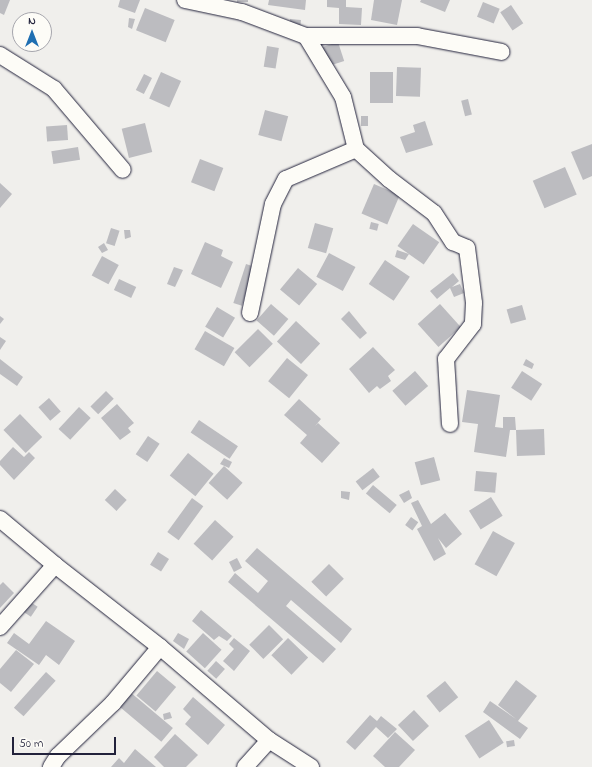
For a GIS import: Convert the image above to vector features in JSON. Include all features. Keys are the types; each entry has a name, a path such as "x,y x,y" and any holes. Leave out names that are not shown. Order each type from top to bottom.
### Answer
{"street":[{"path":"185,0 242,12 306,36 417,36 502,52"},
{"path":"306,36 343,97 356,149 389,179 434,213 453,242 467,248 474,303 473,324 446,359 450,424"},
{"path":"0,55 54,90 123,170"},
{"path":"250,312 273,204 286,179 356,149"},
{"path":"0,519 55,565 160,647 269,740 312,767"},
{"path":"0,627 55,565"},
{"path":"51,767 58,756 113,704 160,647"},
{"path":"245,767 269,740"}],"building":[{"path":"0,0 10,0 4,15 0,13"},
{"path":"120,0 140,0 135,13 118,7"},
{"path":"237,0 248,0 248,2 237,2"},
{"path":"269,0 306,0 305,10 268,5"},
{"path":"327,0 346,0 346,7 362,8 361,25 339,24 339,8 327,7"},
{"path":"374,0 402,0 397,25 371,20"},
{"path":"421,0 450,0 445,12 420,2"},
{"path":"483,2 500,9 494,24 477,17"},
{"path":"511,5 523,23 513,31 500,12"},
{"path":"145,8 175,20 166,42 136,30"},
{"path":"129,18 135,19 132,29 128,27"},
{"path":"290,19 301,20 300,26 289,25"},
{"path":"338,42 344,61 328,66 322,47"},
{"path":"267,46 279,48 276,69 264,67"},
{"path":"397,67 421,68 420,97 396,96"},
{"path":"161,72 181,81 169,107 149,98"},
{"path":"370,72 393,72 393,103 370,103"},
{"path":"144,74 152,78 144,94 136,90"},
{"path":"468,99 472,115 465,116 461,101"},
{"path":"265,110 288,116 281,141 258,135"},
{"path":"361,116 368,116 368,126 361,126"},
{"path":"425,121 433,145 406,153 400,137 415,132 413,125"},
{"path":"145,123 152,152 129,158 122,129"},
{"path":"67,125 68,140 47,141 46,126"},
{"path":"592,144 592,176 583,180 571,152"},
{"path":"78,147 80,160 53,164 51,151"},
{"path":"200,159 223,168 214,191 191,182"},
{"path":"565,167 577,195 545,208 533,181"},
{"path":"0,183 12,194 0,208"},
{"path":"374,184 400,195 387,224 361,213"},
{"path":"371,222 379,224 377,231 369,229"},
{"path":"315,223 333,228 326,253 308,248"},
{"path":"413,224 439,242 424,264 398,246"},
{"path":"111,228 120,231 115,246 106,243"},
{"path":"124,230 130,230 131,237 125,239"},
{"path":"205,242 223,250 221,256 233,262 221,288 191,274"},
{"path":"104,243 108,250 102,253 98,247"},
{"path":"397,250 409,254 405,260 395,257"},
{"path":"329,253 355,267 343,291 316,277"},
{"path":"102,256 119,265 108,284 92,275"},
{"path":"385,260 410,277 394,301 369,284"},
{"path":"246,264 255,267 242,306 233,303"},
{"path":"174,267 183,270 175,287 167,284"},
{"path":"298,268 317,284 299,306 280,289"},
{"path":"453,273 459,281 452,287 460,284 464,293 454,297 450,288 437,299 430,291"},
{"path":"119,279 136,287 131,298 114,290"},
{"path":"271,304 288,319 274,336 257,321"},
{"path":"440,304 461,327 438,347 418,324"},
{"path":"522,305 526,319 511,324 507,309"},
{"path":"217,307 235,318 223,338 205,327"},
{"path":"349,311 367,333 360,339 341,319"},
{"path":"0,316 4,319 0,324"},
{"path":"296,321 320,344 301,364 277,341"},
{"path":"258,329 273,344 250,367 235,352"},
{"path":"205,331 234,348 224,366 194,349"},
{"path":"0,337 6,341 0,350"},
{"path":"373,347 395,370 388,376 391,381 380,389 377,386 369,393 349,369"},
{"path":"287,358 308,375 289,398 268,381"},
{"path":"0,359 23,377 17,386 0,374"},
{"path":"526,359 534,364 532,369 523,365"},
{"path":"415,371 428,386 405,406 392,391"},
{"path":"522,371 542,384 531,401 511,388"},
{"path":"467,390 500,395 495,427 503,428 503,417 515,417 516,430 510,430 506,457 474,452 478,424 462,422"},
{"path":"106,391 114,399 98,414 90,407"},
{"path":"49,398 61,412 50,421 38,407"},
{"path":"299,399 321,419 315,426 318,423 340,443 322,463 300,443 307,435 284,415"},
{"path":"117,404 134,423 128,428 131,432 120,440 101,418"},
{"path":"79,407 91,418 70,440 59,429"},
{"path":"20,414 42,437 26,453 3,430"},
{"path":"199,420 238,446 230,459 191,432"},
{"path":"544,429 545,455 517,456 516,430"},
{"path":"148,436 160,444 147,462 136,454"},
{"path":"13,447 24,457 29,452 35,458 14,480 0,465 0,461"},
{"path":"188,453 214,474 195,496 170,476"},
{"path":"434,457 440,480 421,485 415,462"},
{"path":"224,458 232,462 229,468 220,464"},
{"path":"224,466 243,483 227,500 209,483"},
{"path":"373,468 380,477 362,490 356,482"},
{"path":"476,471 497,473 495,493 474,491"},
{"path":"373,485 397,505 390,513 366,493"},
{"path":"115,489 127,500 116,511 105,500"},
{"path":"409,490 412,498 404,503 399,495"},
{"path":"341,491 350,492 349,500 341,498"},
{"path":"491,497 503,516 481,529 469,511"},
{"path":"192,498 203,506 179,540 167,532"},
{"path":"418,500 431,524 445,513 462,534 446,548 438,538 446,554 434,561 417,529 422,526 411,503"},
{"path":"411,517 418,522 412,530 405,525"},
{"path":"215,520 234,537 212,561 194,544"},
{"path":"493,531 515,543 496,576 475,564"},
{"path":"257,548 352,629 341,643 291,600 286,606 336,649 323,663 228,582 235,573 258,593 268,581 245,561"},
{"path":"158,552 169,559 161,572 150,565"},
{"path":"237,558 242,568 234,572 229,562"},
{"path":"329,564 344,579 326,597 311,582"},
{"path":"3,582 14,593 0,608 0,585"},
{"path":"26,599 38,607 31,617 19,609"},
{"path":"201,610 232,636 227,641 219,636 214,640 192,621"},
{"path":"46,621 75,641 59,665 46,655 39,665 7,643 14,633 29,644"},
{"path":"269,625 283,639 263,659 249,645"},
{"path":"178,633 189,639 184,649 173,641"},
{"path":"203,633 222,650 205,668 186,652"},
{"path":"234,638 250,651 234,671 223,661 234,649 229,644"},
{"path":"288,638 308,657 291,675 271,655"},
{"path":"16,650 34,664 11,692 0,683 0,669"},
{"path":"216,661 225,669 216,679 207,671"},
{"path":"157,671 176,687 156,712 136,696"},
{"path":"46,672 56,681 24,716 14,708"},
{"path":"516,680 537,696 518,721 528,728 520,739 483,712 490,701 516,719 498,705"},
{"path":"445,681 458,697 440,712 426,696"},
{"path":"130,692 173,728 161,742 118,706"},
{"path":"193,697 225,725 208,745 185,724 191,717 183,709"},
{"path":"414,710 429,726 413,741 398,725"},
{"path":"170,712 172,718 164,720 163,714"},
{"path":"370,715 377,721 381,716 397,729 388,738 376,727 355,750 346,742"},
{"path":"489,720 504,743 479,758 465,736"},
{"path":"395,732 415,750 399,767 385,767 373,756"},
{"path":"175,734 198,755 186,767 164,767 154,757"},
{"path":"514,740 515,746 507,747 506,741"},
{"path":"135,749 156,767 111,767 119,758 124,763"}]}
